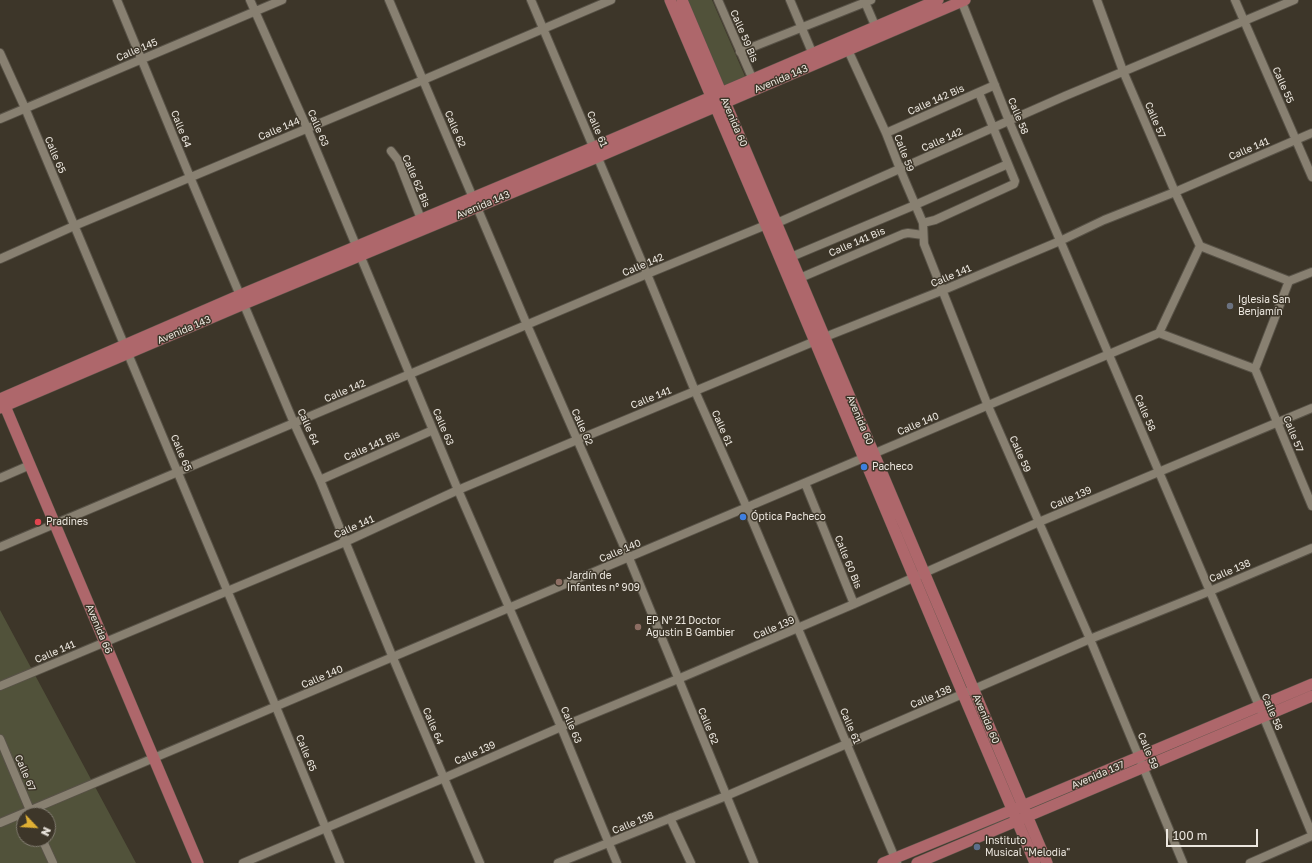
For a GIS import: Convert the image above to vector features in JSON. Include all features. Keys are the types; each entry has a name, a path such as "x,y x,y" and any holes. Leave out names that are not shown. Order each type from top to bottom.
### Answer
{"main road":[{"name":"Avenida 60","path":"670,0 719,99"},
{"name":"Avenida 60","path":"682,0 719,99 919,575 963,694 1020,813 1047,863"},
{"name":"Avenida 143","path":"1,402 242,299 476,203 815,59 878,31 938,0"},
{"name":"Avenida 143","path":"719,99 753,80 815,59 848,50 878,31 962,0"},
{"name":"Avenida 143","path":"359,251 421,219 476,203"},
{"name":"Avenida 60","path":"772,224 791,257 800,278 820,339"},
{"name":"Avenida 66","path":"1,402 102,643 198,863"},
{"name":"Avenida 60","path":"919,575 974,690 1020,813 1035,863"},
{"name":"Avenida 137","path":"883,863 896,861 1020,813 1261,711 1312,684"},
{"name":"Avenida 137","path":"1261,711 1312,696"},
{"name":"Avenida 66","path":"152,760 193,863"},
{"name":"Avenida 137","path":"917,863 1020,813"}],"street":[{"name":"Calle 64","path":"117,0 190,177 294,423 320,480 393,658 480,863"},
{"name":"Calle 63","path":"250,0 307,128 458,490 510,607 617,863"},
{"name":"Calle 145","path":"0,119 282,0"},
{"name":"Calle 62","path":"389,0 527,325 629,558 754,863"},
{"name":"Calle 61","path":"532,0 695,391 747,508 896,861"},
{"name":"Calle 144","path":"0,259 74,226 611,0"},
{"name":"Calle 59 Bis","path":"718,0 753,80"},
{"path":"790,0 815,59"},
{"name":"Calle 58","path":"962,0 1009,121 1160,472 1312,835"},
{"name":"Calle 57","path":"1097,0 1123,71 1200,246"},
{"name":"Calle 55","path":"1235,0 1312,177"},
{"name":"Calle 142","path":"0,547 647,274 772,224 1123,71 1294,0"},
{"path":"740,52 867,1 878,31"},
{"name":"Calle 59","path":"848,50 886,133 923,223 924,244 941,291 988,406 1090,639 1183,863"},
{"name":"Calle 65","path":"0,53 25,108 228,591 340,863"},
{"name":"Calle 142 Bis","path":"886,133 995,85"},
{"path":"923,223 935,220 1014,184 1015,181 979,92"},
{"name":"Calle 141","path":"0,686 345,542 458,490 820,339 941,291 1060,241 1104,220 1175,192 1312,133"},
{"name":"Calle 62 Bis","path":"391,151 398,160 421,219"},
{"path":"791,257 1008,164"},
{"name":"Calle 141 Bis","path":"800,278 903,234 908,233 923,235"},
{"path":"1289,281 1255,369 1160,333 1200,246 1289,281 1312,272"},
{"name":"Calle 140","path":"45,807 510,607 1160,333"},
{"name":"Calle 57","path":"1255,369 1312,506"},
{"name":"Calle 139","path":"243,863 561,727 798,628 1039,522 1312,408"},
{"name":"Calle 141 Bis","path":"320,480 433,430"},
{"path":"0,478 28,466"},
{"name":"Calle 60 Bis","path":"805,483 854,604"},
{"name":"Calle 138","path":"558,863 726,796 1090,639 1312,548"},
{"name":"Calle 67","path":"0,739 28,807"},
{"name":"Calle 140","path":"0,823 16,818"},
{"path":"670,818 691,863"},
{"path":"1250,863 1312,835"},
{"path":"46,847 53,863"}],"green space":[{"path":"682,0 712,0 747,81 721,91"},
{"path":"0,610 136,863 0,863"}],"place":[{"name":"Iglesia San Benjamín","path":"1230,306"},
{"name":"Pacheco","path":"864,467"},
{"name":"Óptica Pacheco","path":"743,517"},
{"name":"Pradines","path":"38,522"},
{"name":"Jardín de Infantes n° 909","path":"559,582"},
{"name":"EP N° 21 Doctor Agustin B Gambier","path":"638,627"},
{"name":"Instituto Musical \"Melodia\"","path":"977,847"}]}
